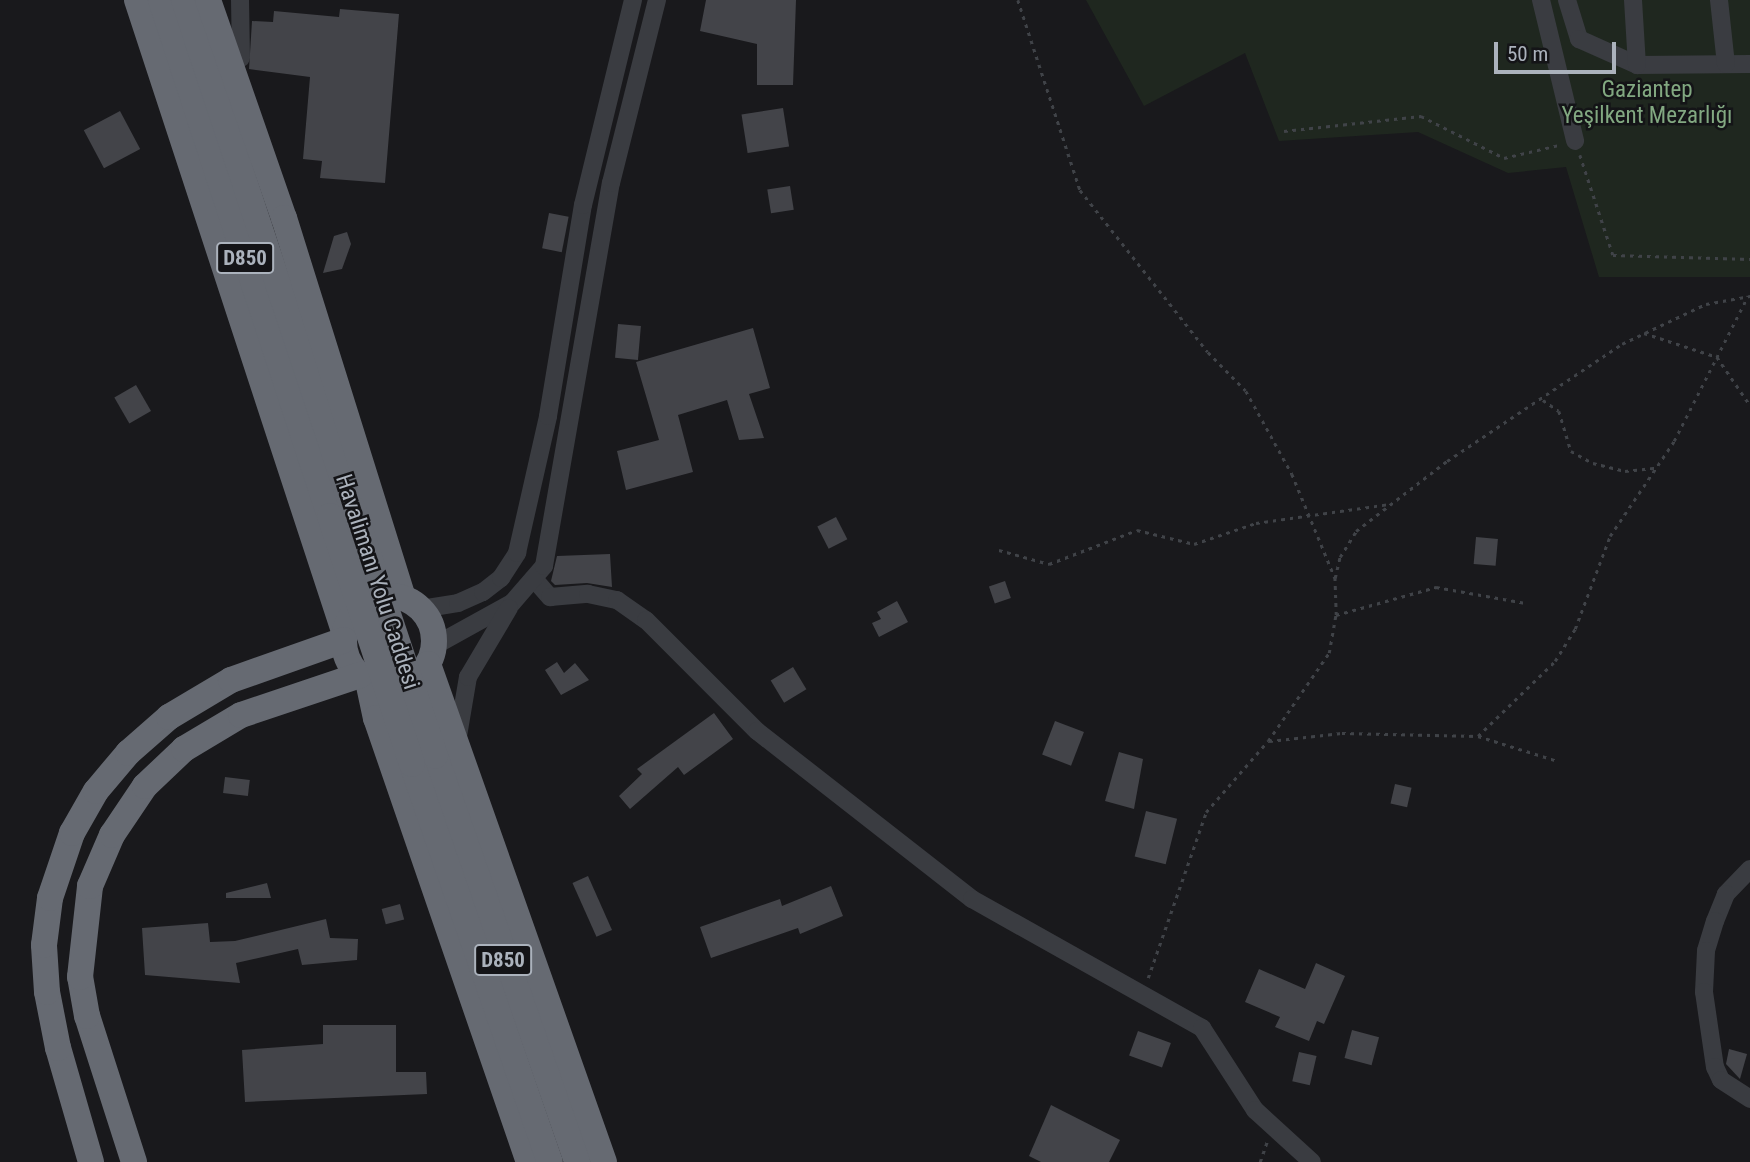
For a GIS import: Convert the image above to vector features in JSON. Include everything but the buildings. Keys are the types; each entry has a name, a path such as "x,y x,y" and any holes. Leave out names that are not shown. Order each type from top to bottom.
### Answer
{"highway":[{"path":"137,0 345,637 348,660 364,678 529,1162"},
{"name":"Havalimanı Yolu Caddesi","path":"160,0 341,512 423,760 550,1162"},
{"name":"Havalimanı Yolu Caddesi","path":"184,0 341,512"},
{"path":"208,0 284,218 412,604 432,626 431,655 461,756 604,1162"},
{"path":"91,1162 58,1048 47,992 44,945 50,898 72,833 96,791 128,753 169,717 231,680 345,637 363,604 383,597 412,604"},
{"path":"134,1162 87,1016 80,978 90,886 111,835 145,786 184,749 241,715 364,678 387,686 406,683 431,655"},
{"name":"Havalimanı Yolu Caddesi","path":"423,760 577,1162"}],"street":[{"path":"240,0 241,58"},
{"path":"412,604 458,603 483,593 500,578 517,553 545,428 583,205 633,0"},
{"path":"431,655 512,603 535,580 544,566 611,183 657,0"},
{"path":"1541,0 1575,141"},
{"path":"1567,0 1579,39 1637,65 1750,64"},
{"path":"1633,0 1637,65"},
{"path":"1719,0 1726,64"},
{"path":"535,580 550,597 588,594 617,600 646,620 757,731 898,844 972,899 1202,1028 1255,1110 1312,1162"},
{"path":"461,756 457,728 468,677 512,603"},
{"path":"1750,869 1726,894 1714,921 1706,951 1704,992 1715,1067 1721,1080 1750,1099"}],"path":[{"path":"1018,0 1080,190 1208,352 1246,391 1312,518 1335,578"},
{"path":"1284,131 1421,116 1504,158 1575,141 1614,255 1750,259"},
{"path":"1142,995 1206,812 1268,741 1329,653 1336,615 1335,578 1340,557 1356,531 1447,461 1644,333 1706,304 1749,296"},
{"path":"1478,736 1555,661 1575,629 1592,574 1610,536 1656,468 1749,296"},
{"path":"1644,333 1717,357 1750,405"},
{"path":"1543,400 1559,411 1571,451 1593,463 1625,471 1656,468"},
{"path":"999,550 1049,564 1137,530 1194,544 1256,523 1312,518 1392,504"},
{"path":"1336,615 1436,587 1526,603"},
{"path":"1268,741 1342,733 1478,736 1558,761"}],"green space":[{"name":"Gaziantep Yeşilkent Mezarlığı","path":"1086,0 1750,0 1750,277 1599,277 1566,167 1508,173 1418,132 1279,141 1245,53 1144,106"}]}
